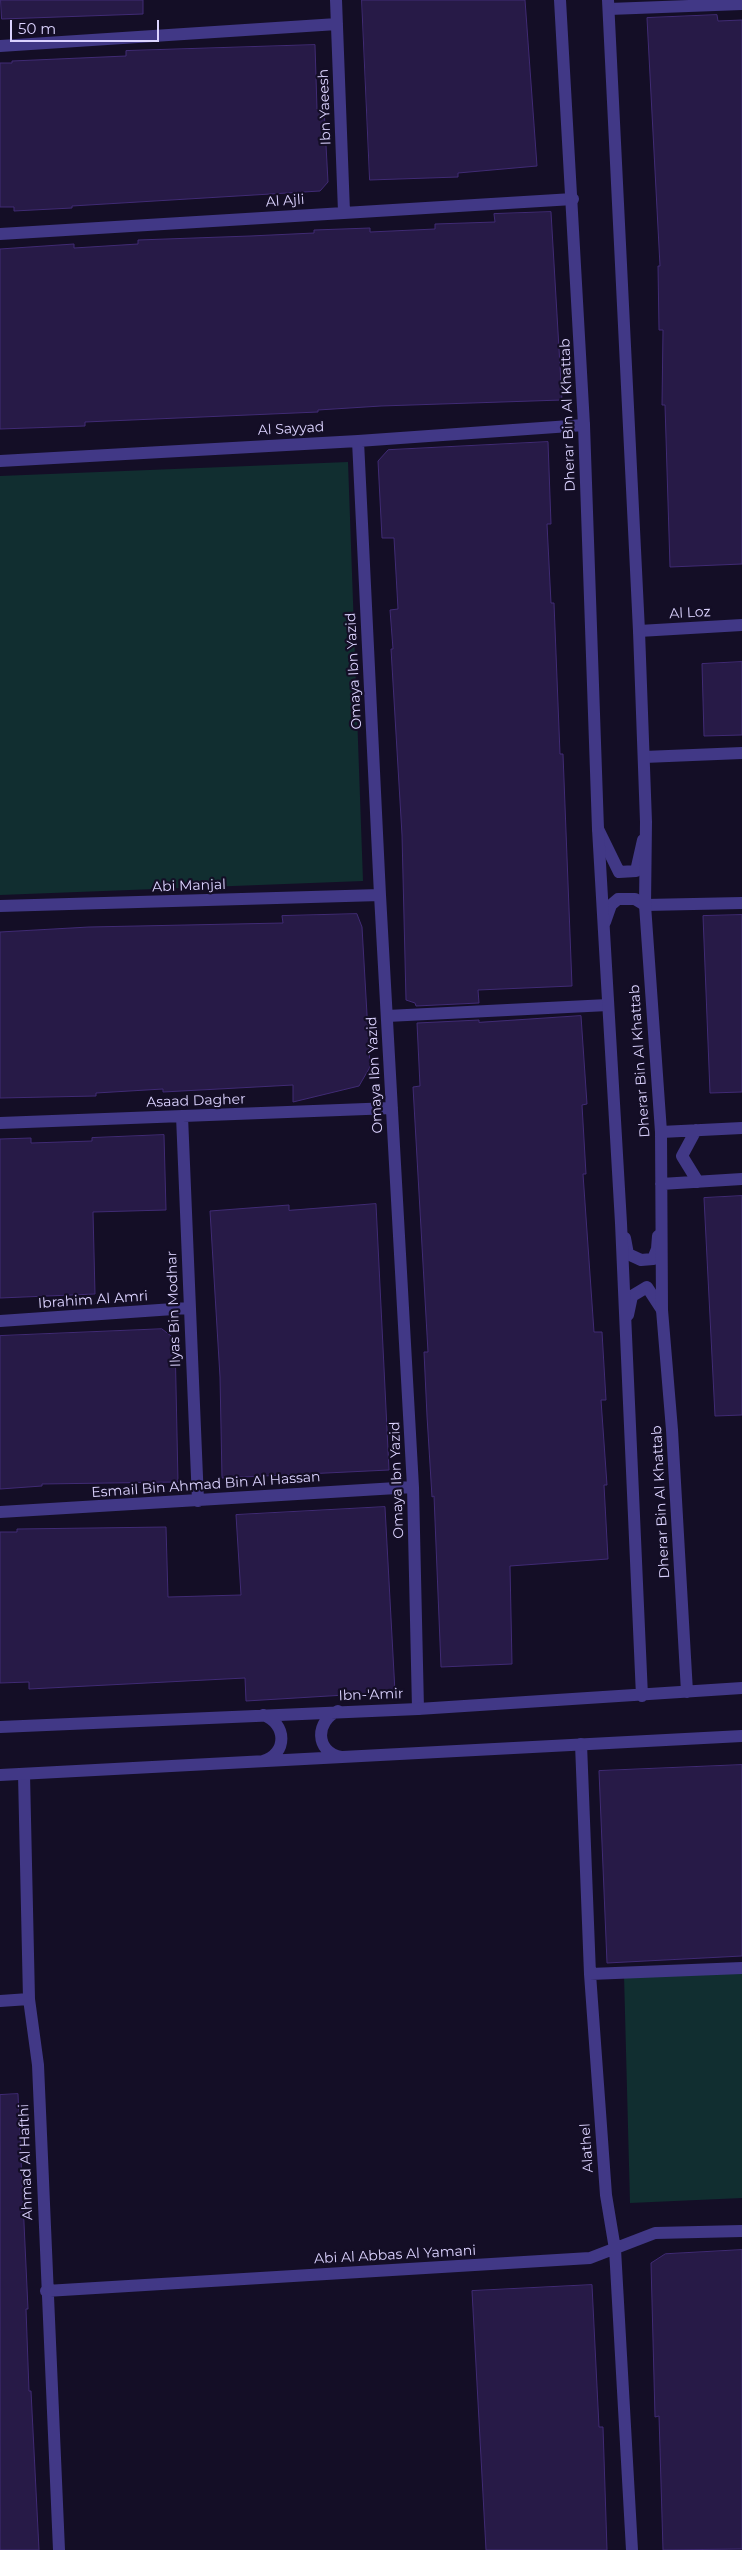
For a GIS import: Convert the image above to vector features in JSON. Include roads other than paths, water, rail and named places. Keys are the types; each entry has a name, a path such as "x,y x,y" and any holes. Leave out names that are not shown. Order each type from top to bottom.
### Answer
{"street":[{"name":"Ibn Yaeesh","path":"336,0 344,212"},
{"name":"Dherar Bin Al Khattab","path":"560,0 573,200 584,425 598,829 605,922 621,1223 642,1696"},
{"path":"608,5 742,4"},
{"name":"Dherar Bin Al Khattab","path":"608,5 639,632 646,822 645,905 660,1132 661,1184 657,1249 653,1258 647,1261 628,1254 621,1223"},
{"path":"0,46 337,24"},
{"name":"Al Ajli","path":"0,234 344,212 573,200"},
{"name":"Al Sayyad","path":"0,461 358,441 584,425"},
{"name":"Omaya Ibn Yazid","path":"358,441 380,895 413,1487 418,1709"},
{"name":"Al Loz","path":"639,632 742,625"},
{"path":"644,757 742,753"},
{"name":"Dherar Bin Al Khattab","path":"598,829 619,872 636,871 646,822"},
{"name":"Abi Manjal","path":"0,906 380,895"},
{"name":"Dherar Bin Al Khattab","path":"605,922 611,905 618,899 635,899 645,905"},
{"path":"645,905 742,903"},
{"path":"387,1016 608,1005"},
{"name":"Asaad Dagher","path":"0,1123 392,1108"},
{"name":"Ilyas Bin Modhar","path":"182,1116 188,1308 198,1501"},
{"path":"660,1132 742,1128"},
{"path":"696,1130 682,1156 698,1182"},
{"path":"661,1184 742,1179"},
{"name":"Dherar Bin Al Khattab","path":"659,1216 662,1310 672,1430 687,1692"},
{"name":"Dherar Bin Al Khattab","path":"626,1326 632,1296 647,1287 662,1310"},
{"name":"Ibrahim Al Amri","path":"0,1321 188,1308"},
{"name":"Esmail Bin Ahmad Bin Al Hassan","path":"0,1512 413,1487"},
{"name":"Ibn-'Amir","path":"0,1728 257,1714 418,1709 642,1696 742,1688"},
{"path":"345,1758 338,1757 326,1750 322,1744 320,1730 327,1718 339,1711 346,1711"},
{"path":"257,1714 264,1715 276,1722 280,1727 282,1741 277,1753 272,1758 258,1762"},
{"path":"0,1775 742,1736"},
{"name":"Alathel","path":"581,1744 590,1974 606,2195 615,2249 632,2550"},
{"name":"Ahmad Al Hafthi","path":"24,1774 29,2000 38,2065 46,2291 59,2550"},
{"path":"590,1974 742,1968"},
{"path":"0,2001 29,2000"},
{"name":"Abi Al Abbas Al Yamani","path":"46,2291 590,2258 655,2232 742,2231"}]}
